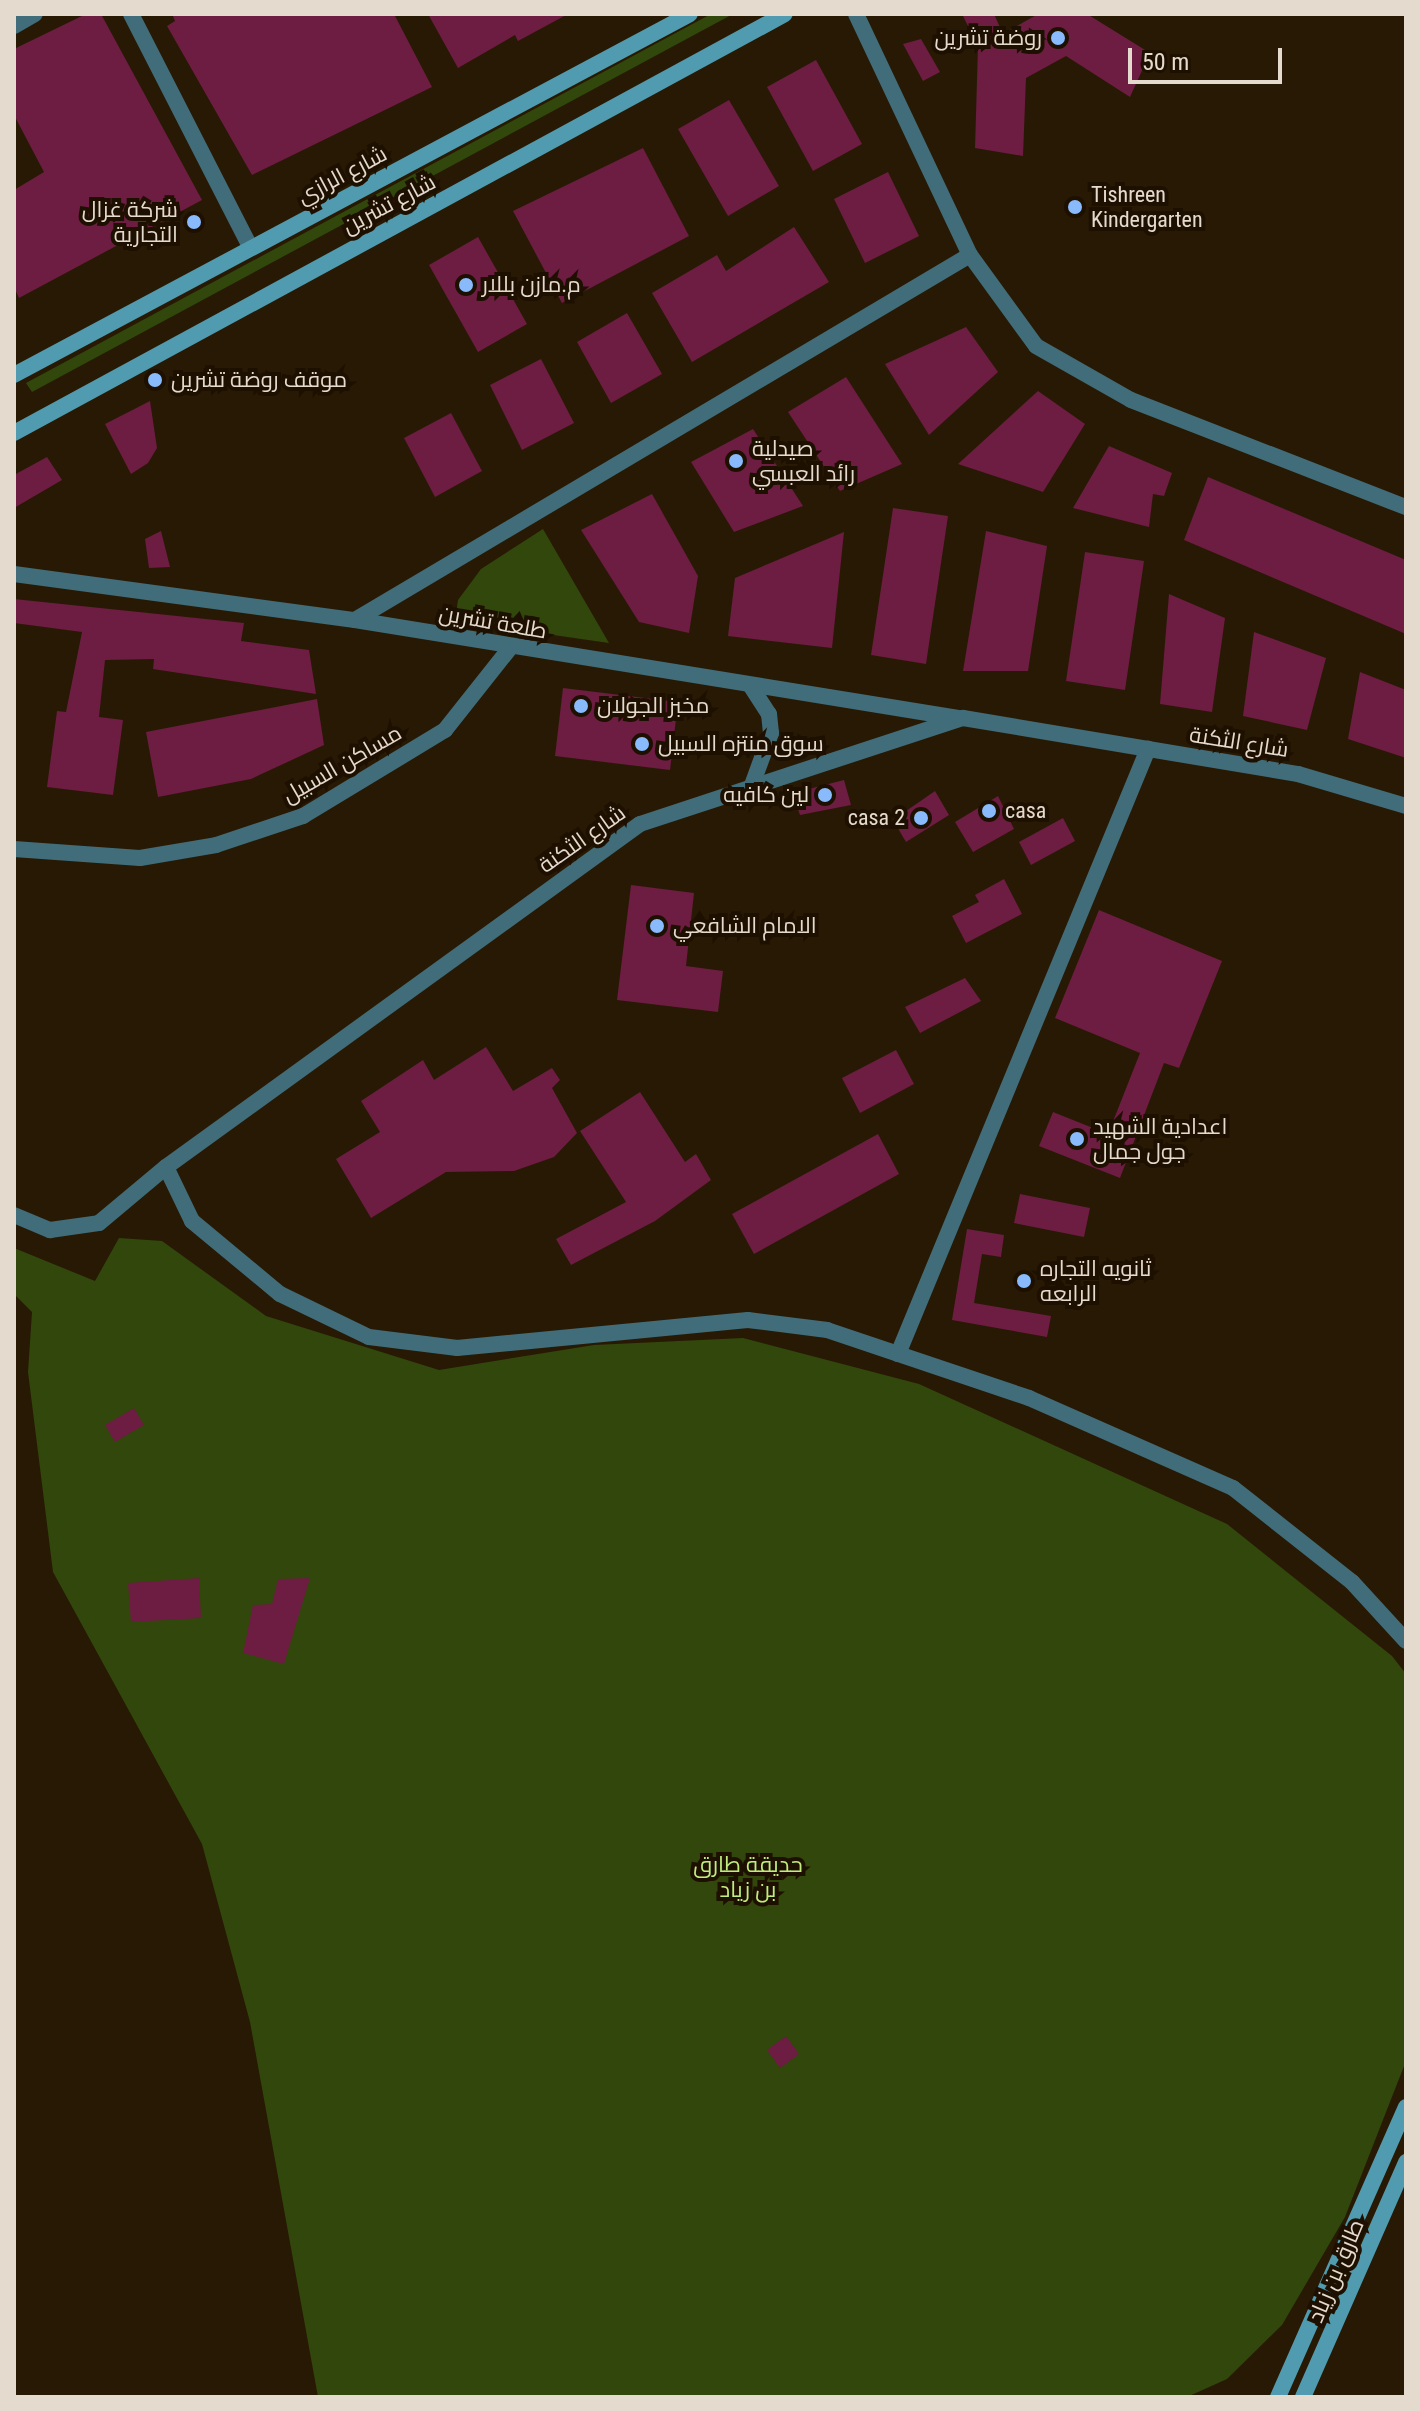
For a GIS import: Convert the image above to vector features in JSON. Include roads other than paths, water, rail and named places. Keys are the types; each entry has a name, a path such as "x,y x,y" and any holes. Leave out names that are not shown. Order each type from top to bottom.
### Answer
{"main road":[{"name":"شارع الرازي","path":"14,375 690,14"},
{"name":"شارع تشرين","path":"16,428 785,14"},
{"path":"1278,2397 1406,2107"},
{"name":"طارق بن زياد","path":"1303,2397 1406,2162"}],"street":[{"path":"14,26 35,14"},
{"path":"131,14 251,248"},
{"path":"856,14 970,255 1036,346 1131,400 1406,507"},
{"path":"355,620 970,255"},
{"name":"طلعة تشرين","path":"14,574 355,620 510,648 963,718"},
{"name":"مساكن السبيل","path":"14,849 140,858 216,845 303,816 445,730 510,648"},
{"path":"750,685 769,714 771,733 751,788"},
{"name":"شارع الثكنة","path":"14,1215 50,1230 99,1223 166,1167 640,824 963,718 1298,774 1406,806"},
{"path":"898,1354 1148,749"},
{"path":"166,1167 192,1221 280,1294 369,1337 457,1348 748,1320 827,1330 1029,1398 1233,1488 1352,1582 1406,1641"}],"place":[{"name":"روضة تشرين","path":"1058,38"},
{"name":"Tishreen Kindergarten","path":"1075,207"},
{"name":"شركة غزال التجارية","path":"194,222"},
{"name":"م.مازن بللار","path":"466,285"},
{"name":"موقف روضة تشرين","path":"155,380"},
{"name":"صيدلية رائد العبسي","path":"736,461"},
{"name":"مخبز الجولان","path":"581,706"},
{"name":"سوق منتزه السبيل","path":"642,744"},
{"name":"لين كافيه","path":"825,795"},
{"name":"casa","path":"989,811"},
{"name":"casa 2","path":"921,818"},
{"name":"الامام الشافعي","path":"657,926"},
{"name":"اعدادية الشهيد جول جمال","path":"1077,1139"},
{"name":"ثانويه التجاره الرابعه","path":"1024,1281"}],"park label":[{"name":"حديقة طارق بن زياد","path":"748,1876"}]}
